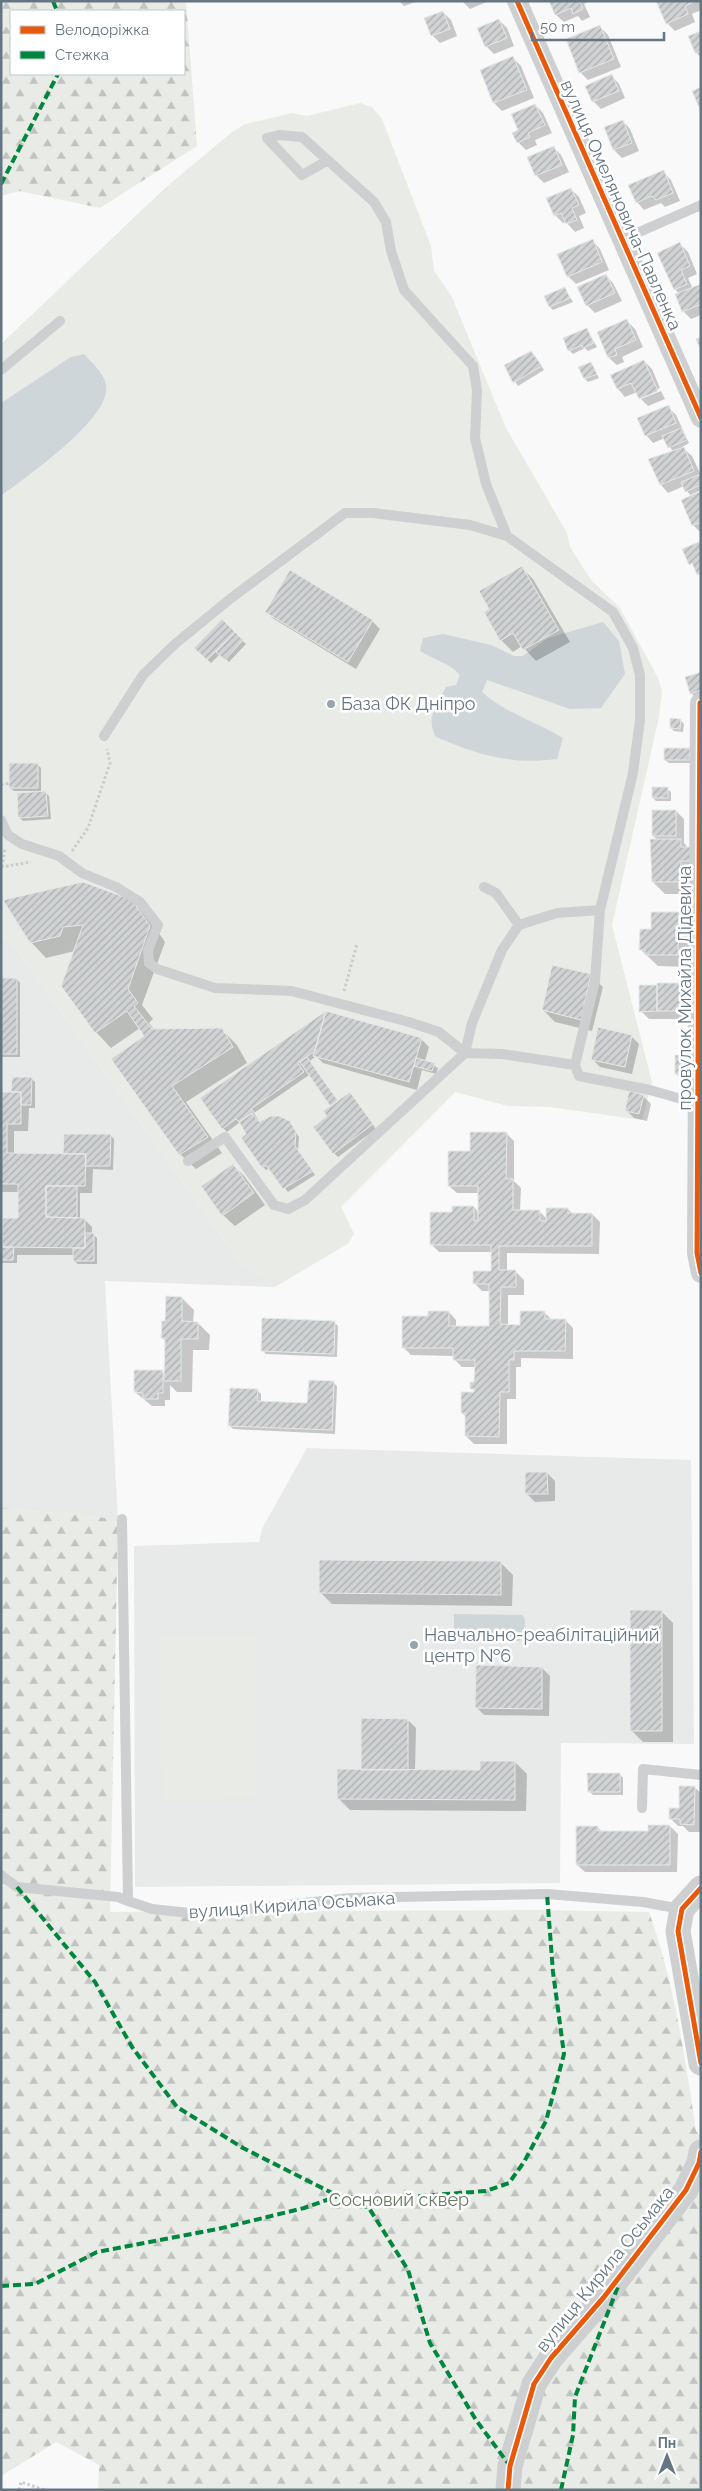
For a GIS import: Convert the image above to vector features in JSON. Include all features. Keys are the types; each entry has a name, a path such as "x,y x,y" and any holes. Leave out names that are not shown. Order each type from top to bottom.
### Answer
{"street":[{"name":"вулиця Омеляновича-Павленка","path":"517,1 701,418"},
{"name":"провулок Михайла Дідевича","path":"700,703 697,1252 701,1273"},
{"path":"701,1888 682,1909 678,1931 701,2063"},
{"name":"вулиця Кирила Осьмака","path":"508,2490 510,2466 534,2384 551,2358 604,2297 686,2190 699,2163 701,2152"}],"lane":[{"path":"328,161 302,175 266,138 279,135 302,138 328,161 374,202 386,222 391,251 404,290 474,366 477,390 475,438 486,484 506,536"},
{"path":"621,240 701,205"},
{"path":"1,370 60,321"},
{"path":"104,736 143,676 175,644 230,599 345,513 373,513 470,525 506,536 613,612 633,648 640,675 640,720 633,773 600,910 595,981 575,1065 579,1076 650,1090 699,1104"},
{"path":"1,820 8,835 15,840 59,856 82,873 116,887 140,902 158,925 148,950 149,963 157,969 215,988 292,991 340,1004 438,1032 465,1053 502,1054 575,1065"},
{"path":"484,888 496,893 519,925"},
{"path":"188,1161 226,1137 274,1205 288,1209 305,1200 465,1053 472,1023 494,968 502,950 519,925 557,913 600,910"},
{"path":"122,1519 128,1901"},
{"path":"642,1808 643,1769 701,1775"},
{"name":"вулиця Кирила Осьмака","path":"1,1875 18,1886 118,1897 152,1908 200,1914 350,1898 547,1894 643,1902 682,1909"}],"path":[{"path":"1,866 70,855 88,828 110,763 104,736"},
{"path":"1,785 9,783"},
{"path":"340,1004 357,944"},
{"path":"19,2490 21,2482 45,2490"}],"shaded area":[{"path":"84,354 100,372 106,385 104,398 96,413 65,446 1,496 1,403 71,357"},
{"path":"603,622 619,641 625,674 601,708 570,709 487,680 482,692 511,712 563,738 557,759 525,761 495,757 466,749 436,737 433,730 432,717 436,705 446,687 456,685 460,675 447,665 420,651 423,638 443,634 491,645 514,656 523,656 548,638"},
{"path":"1,935 13,945 238,1260 275,1287 105,1281 118,1519 1,1508"},
{"name":"Навчально-реабілітаційний центр №6","path":"307,1448 691,1460 694,1744 561,1743 560,1883 135,1887 134,1546 259,1542 262,1529"},
{"path":"454,1614 522,1615 525,1619 524,1637 519,1641 454,1640"}],"green space":[{"path":"1,1 186,1 197,146 100,208 20,191 1,196"},
{"name":"База ФК Дніпро","path":"360,103 372,107 382,119 431,246 434,271 451,295 506,428 567,533 570,547 591,580 620,608 658,678 662,691 659,717 612,925 652,1082 642,1120 550,1107 508,1106 455,1092 341,1207 354,1234 349,1243 275,1287 238,1260 13,945 1,935 1,344 164,189 232,132 245,124 292,113 307,116"},
{"name":"Сосновий сквер","path":"1,1508 118,1519 110,1912 537,1910 649,1912 658,1938 672,1993 696,2131 701,2136 701,2490 98,2490 99,2465 56,2442 1,2476"},
{"path":"256,1634 258,1798 162,1800 159,1636"}],"building":[{"path":"549,1 580,1 583,9 573,14 571,8 555,15"},
{"path":"656,1 696,1 685,6 688,14 666,24"},
{"path":"443,11 450,29 431,36 424,18"},
{"path":"499,19 507,38 485,47 477,28"},
{"path":"600,25 614,59 579,73 566,39"},
{"path":"701,31 701,51 695,53 688,36"},
{"path":"513,56 527,90 493,103 480,70"},
{"path":"612,74 619,91 592,102 585,86"},
{"path":"701,87 701,112 692,91"},
{"path":"535,104 545,125 528,133 530,137 517,143 512,133 518,130 511,114"},
{"path":"623,120 632,143 613,150 604,127"},
{"path":"554,146 562,165 535,176 527,157"},
{"path":"664,170 673,193 656,200 652,196 636,203 628,185"},
{"path":"571,188 579,205 572,208 577,220 566,224 561,213 554,216 546,198"},
{"path":"593,239 602,262 567,277 557,254"},
{"path":"680,242 690,266 681,270 687,284 674,290 657,253"},
{"path":"606,274 615,293 586,306 577,287"},
{"path":"701,284 701,304 682,312 675,294"},
{"path":"565,287 570,298 549,307 544,296"},
{"path":"627,319 636,340 615,349 617,355 608,358 597,332"},
{"path":"587,328 594,343 583,348 582,345 568,351 563,338"},
{"path":"701,337 701,351 696,339"},
{"path":"531,351 542,366 513,383 504,365"},
{"path":"644,360 658,391 639,399 631,383 617,389 610,375"},
{"path":"591,362 597,374 584,379 578,367"},
{"path":"669,405 676,423 645,436 637,418"},
{"path":"681,428 687,440 668,448 662,436"},
{"path":"684,447 694,471 660,485 648,459"},
{"path":"701,474 701,485 685,492 681,482"},
{"path":"701,491 701,522 692,526 681,500"},
{"path":"701,541 701,574 697,575 692,563 689,565 682,549"},
{"path":"522,566 559,630 523,650 513,633 500,641 484,612 489,609 479,591"},
{"path":"290,570 373,620 348,662 265,612"},
{"path":"222,619 235,632 207,660 194,648"},
{"path":"235,632 243,640 225,660 216,652"},
{"path":"701,672 701,690 690,694 685,677"},
{"path":"670,718 681,719 680,729 670,728"},
{"path":"664,748 690,748 689,760 664,760"},
{"path":"9,763 38,763 38,788 9,788"},
{"path":"652,787 668,787 668,798 652,798"},
{"path":"46,791 48,816 18,818 17,793"},
{"path":"652,810 676,810 676,836 652,836"},
{"path":"650,839 681,839 681,847 694,847 694,861 681,861 680,882 652,882"},
{"path":"83,882 132,900 150,926 128,989 138,1003 134,1006 152,1029 222,1028 233,1047 172,1086 208,1137 179,1155 111,1059 144,1036 127,1011 95,1033 61,986 83,925 63,927 60,936 30,943 3,900"},
{"path":"651,912 679,912 678,955 645,955 645,950 639,950 640,929 651,929"},
{"path":"552,965 591,974 581,1020 542,1010"},
{"path":"1,978 17,978 17,1054 1,1054"},
{"path":"657,983 684,983 684,1011 657,1011"},
{"path":"639,985 657,985 657,1011 639,1012"},
{"path":"326,1011 422,1038 409,1082 313,1056"},
{"path":"326,1011 315,1051 298,1063 304,1072 251,1109 254,1112 239,1122 236,1119 222,1129 200,1098"},
{"path":"598,1027 632,1035 625,1067 591,1060"},
{"path":"675,1055 691,1055 691,1074 675,1074"},
{"path":"307,1057 338,1101 330,1106 300,1062"},
{"path":"416,1058 435,1063 432,1071 414,1066"},
{"path":"12,1077 32,1077 31,1105 21,1105 21,1092 11,1092"},
{"path":"629,1091 644,1095 639,1114 625,1111"},
{"path":"1,1092 21,1092 21,1124 7,1124 7,1153 86,1154 85,1186 46,1186 46,1217 85,1218 85,1248 2,1247 3,1218 18,1218 18,1184 1,1184"},
{"path":"350,1092 373,1124 333,1154 313,1127 327,1116 323,1111"},
{"path":"252,1113 259,1122 271,1116 279,1116 290,1121 296,1132 295,1146 313,1171 283,1189 266,1165 262,1168 241,1138 246,1134 239,1122"},
{"path":"470,1132 507,1132 506,1179 513,1179 513,1210 540,1210 540,1221 546,1221 546,1208 568,1208 568,1213 592,1213 592,1246 499,1246 499,1270 516,1270 516,1287 501,1287 500,1324 520,1325 520,1311 545,1311 545,1319 566,1319 565,1351 514,1351 514,1360 509,1360 509,1392 500,1392 499,1437 465,1436 465,1413 461,1413 461,1392 474,1392 474,1389 470,1389 470,1382 474,1382 475,1360 453,1360 453,1348 402,1348 402,1316 428,1316 428,1311 449,1311 449,1326 489,1326 489,1284 473,1284 473,1271 491,1271 491,1245 430,1245 430,1212 452,1212 452,1206 474,1206 474,1221 478,1221 478,1186 448,1186 448,1151 470,1151"},
{"path":"64,1134 111,1134 110,1166 85,1166 86,1154 63,1154"},
{"path":"233,1164 254,1193 222,1216 201,1186"},
{"path":"46,1186 77,1186 77,1218 46,1217"},
{"path":"1,1233 2,1247 14,1247 13,1260 1,1260"},
{"path":"85,1233 94,1233 94,1261 73,1261 73,1248 85,1248"},
{"path":"166,1296 182,1297 182,1321 198,1322 198,1339 181,1339 181,1381 164,1381 165,1338 161,1338 162,1321 165,1321"},
{"path":"262,1318 335,1321 334,1354 261,1351"},
{"path":"134,1370 163,1370 163,1393 158,1393 158,1399 143,1399 143,1393 134,1392"},
{"path":"309,1380 334,1381 332,1430 228,1426 230,1388 258,1389 257,1401 307,1403"},
{"path":"525,1472 547,1472 548,1494 525,1494"},
{"path":"319,1560 501,1561 501,1595 319,1593"},
{"path":"630,1610 662,1610 662,1731 630,1731"},
{"path":"476,1665 542,1667 542,1709 475,1708"},
{"path":"361,1718 408,1719 408,1770 361,1770"},
{"path":"480,1761 515,1761 515,1800 337,1799 337,1769 480,1770"},
{"path":"587,1773 620,1773 620,1792 588,1792"},
{"path":"679,1786 695,1786 694,1825 680,1824 680,1819 669,1819 669,1808 679,1808"},
{"path":"648,1825 670,1825 670,1865 576,1865 576,1826 598,1826 598,1831 648,1831"}],"marked path":[{"path":"53,1 57,10"},
{"path":"1,184 57,75"},
{"path":"17,1887 95,1982 132,2047 177,2107 243,2148 338,2196 369,2208 408,2270 430,2343 476,2420 510,2466"},
{"path":"1,2286 35,2284 97,2252 218,2229 304,2208 338,2196 381,2199 486,2191 509,2183 524,2162 546,2121 564,2054 553,1972 547,1894"},
{"path":"561,2490 573,2435 575,2397 619,2284"}],"cycle path":[{"path":"517,1 701,418"},
{"path":"700,703 697,1253 701,1273"},
{"path":"701,1888 682,1909 678,1931 701,2063"},
{"path":"508,2490 510,2466 534,2384 551,2358 604,2297 686,2190 699,2163 701,2152"}],"place":[{"name":"База ФК Дніпро","path":"331,704"},
{"name":"Навчально-реабілітаційний центр №6","path":"414,1645"}]}
